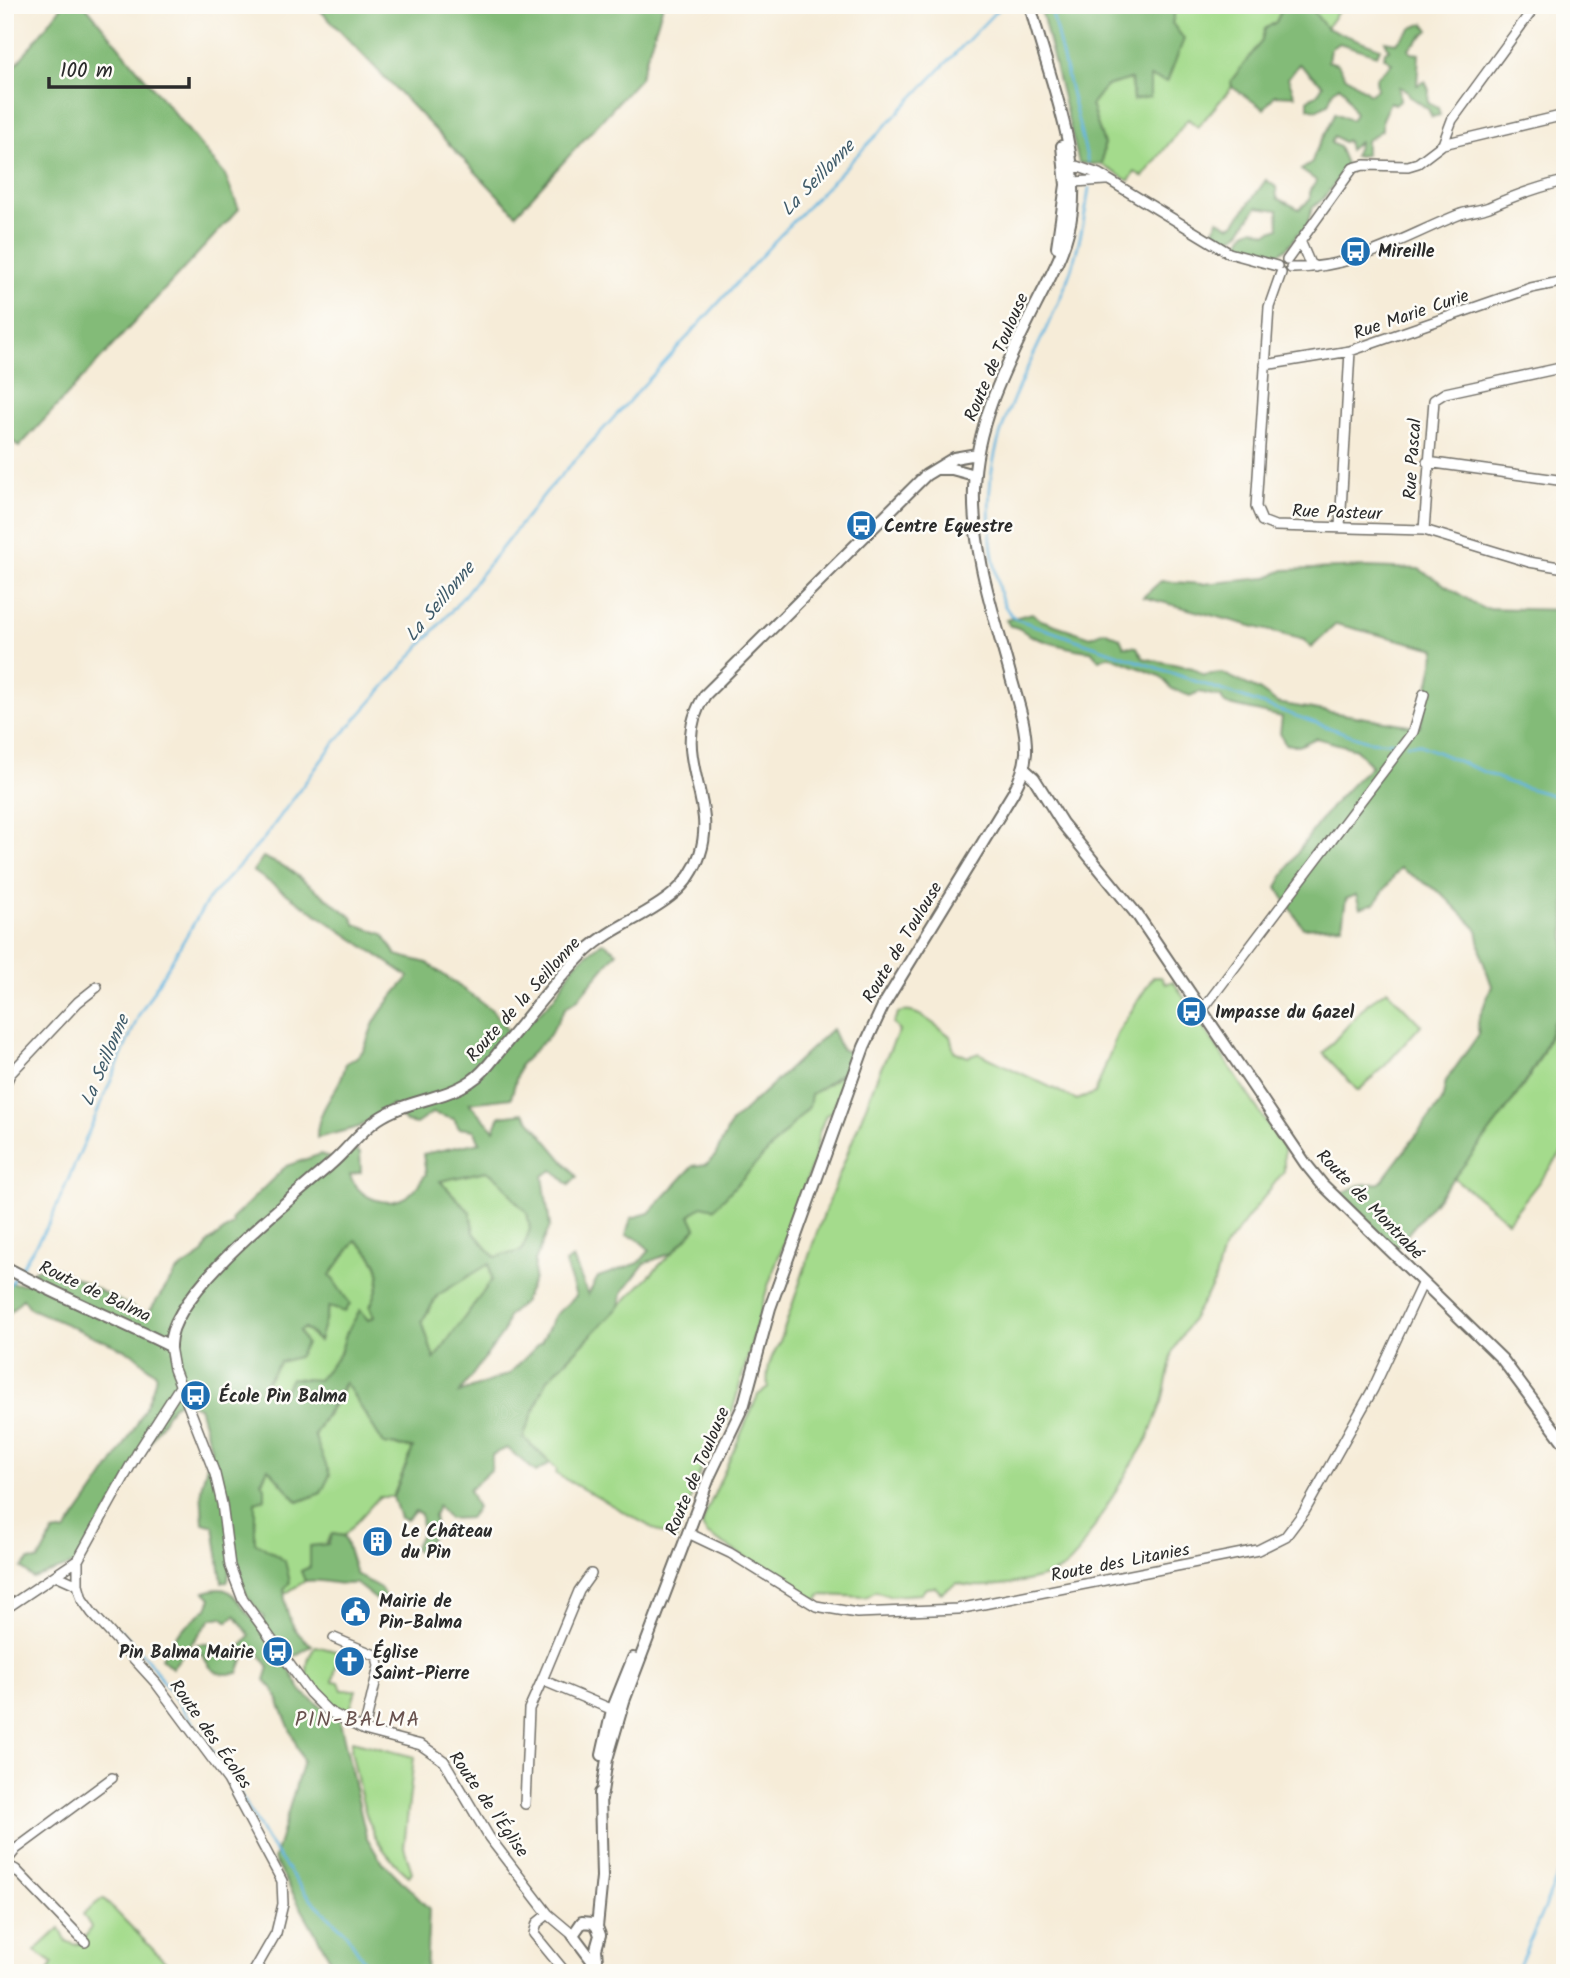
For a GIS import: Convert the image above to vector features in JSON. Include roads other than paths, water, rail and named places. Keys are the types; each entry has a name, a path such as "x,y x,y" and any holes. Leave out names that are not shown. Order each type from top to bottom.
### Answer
{"street":[{"name":"Route de Toulouse","path":"584,1927 594,1913 602,1891 601,1799 616,1711 658,1612 710,1475 744,1404 770,1308 873,1026 1013,793 1023,768 1024,729 979,552 974,475 977,454 993,399 1065,246 1071,175 1030,5"},
{"path":"1443,144 1452,120 1536,5"},
{"path":"1289,264 1353,167 1364,164 1408,166 1418,163 1443,144 1565,115"},
{"path":"1071,175 1099,174 1229,253 1279,269"},
{"path":"1071,175 1105,180"},
{"path":"1265,365 1270,296 1281,261 1318,268 1343,263 1461,214 1488,207 1505,197 1565,181"},
{"path":"1301,243 1310,264 1318,268"},
{"name":"Rue Marie Curie","path":"1265,365 1350,351 1531,288 1565,281"},
{"path":"1340,527 1350,351"},
{"name":"Rue Pasteur","path":"1265,365 1258,515 1262,521 1275,526 1424,530 1529,562 1565,568"},
{"name":"Rue Pascal","path":"1424,530 1432,407 1438,395 1565,367"},
{"name":"Route de la Seillonne","path":"170,1346 174,1324 223,1262 259,1224 335,1161 363,1131 388,1113 471,1082 586,951 610,933 664,903 680,889 696,865 704,838 702,807 689,746 696,709 716,683 892,507 954,458 977,454"},
{"path":"1427,462 1565,481"},
{"path":"936,470 952,469 974,475"},
{"path":"1203,1009 1406,741 1421,712 1424,694"},
{"name":"Route de Montrabé","path":"1023,768 1034,778 1062,823 1138,916 1203,1009 1284,1136 1305,1163 1322,1184 1502,1359 1565,1444"},
{"path":"5,1084 78,1002 97,987"},
{"name":"Route de Balma","path":"7,1268 170,1346"},
{"name":"Route des Litanies","path":"688,1534 730,1553 816,1606 857,1614 958,1609 1258,1550 1286,1536 1304,1512 1373,1389 1423,1282"},
{"name":"Route de l'Église","path":"170,1346 174,1369 215,1474 230,1566 237,1590 317,1700 339,1718 364,1730 421,1745 443,1761 481,1825 552,1917"},
{"name":"Route des Écoles","path":"181,1385 138,1452 78,1560 78,1585 87,1606 156,1683 228,1780 282,1881 283,1904 276,1933 253,1973"},
{"path":"6,1608 35,1587 58,1576 78,1560"},
{"path":"525,1804 529,1709 579,1591 591,1574"},
{"path":"58,1576 78,1585"},
{"path":"334,1638 377,1656 379,1665 364,1730"},
{"path":"542,1680 616,1711"},
{"path":"86,1942 16,1870 5,1863 16,1849 105,1786 112,1778"},
{"path":"565,1973 534,1934 537,1923 552,1917 584,1927 600,1936 596,1943 597,1973"},
{"path":"584,1927 576,1943 584,1947 592,1958 597,1973"},
{"path":"584,1947 596,1943"}],"waterway":[{"name":"La Seillonne","path":"19,1271 50,1222 139,1015 209,898 262,841 332,746 454,608 547,491 784,231 1002,5"},
{"path":"1050,5 1088,162"},
{"path":"1089,188 1082,231 1070,274 1014,398 994,459 990,528 999,590 1006,608 1016,619 1368,741 1400,743"},
{"path":"1407,744 1418,744 1510,783 1565,799"},
{"name":"La Seillonne","path":"5,1291 15,1277"},
{"path":"119,1629 148,1660 232,1778"},
{"path":"238,1790 267,1841 306,1894 346,1933 372,1973"},
{"path":"1516,1973 1565,1859"}],"place":[{"name":"Mireille","path":"1355,251"},
{"name":"Centre Equestre","path":"861,526"},
{"name":"Impasse du Gazel","path":"1192,1012"},
{"name":"École Pin Balma","path":"196,1396"},
{"name":"Le Château du Pin","path":"378,1541"},
{"name":"Mairie de Pin-Balma","path":"356,1611"},
{"name":"Pin Balma Mairie","path":"277,1652"},
{"name":"Église Saint-Pierre","path":"350,1662"}],"district":[{"name":"PIN-BALMA","path":"358,1719"}]}
